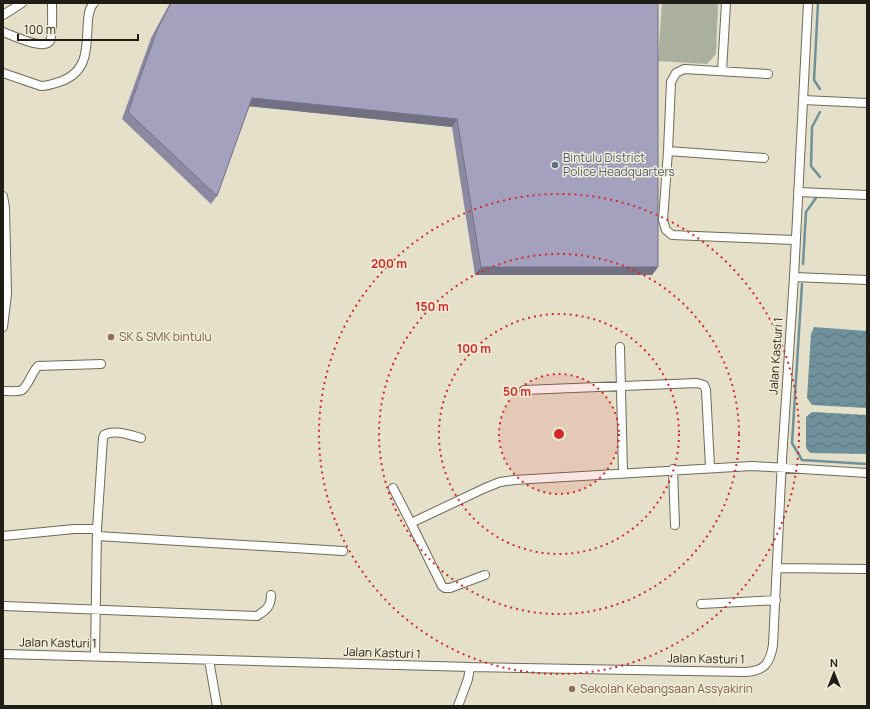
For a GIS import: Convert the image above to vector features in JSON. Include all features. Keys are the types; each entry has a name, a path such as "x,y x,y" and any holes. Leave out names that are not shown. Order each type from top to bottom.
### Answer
{"street":[{"path":"3,15 22,3"},
{"path":"3,32 38,45 45,45 50,41 51,35 52,3"},
{"path":"3,73 41,86 46,86 68,78 81,68 85,57 89,11 94,3"},
{"path":"722,72 726,3"},
{"name":"Jalan Kasturi 1","path":"3,654 470,667 753,671 766,666 771,657 773,645 776,600 808,3"},
{"path":"768,74 684,69 676,73 671,82 663,220 666,230 672,235 795,240"},
{"path":"803,100 867,103"},
{"path":"668,151 764,158"},
{"path":"798,192 867,195"},
{"path":"3,196 5,208 7,294 3,327"},
{"path":"794,277 867,280"},
{"path":"620,347 623,472"},
{"path":"3,391 21,390 25,388 38,366 101,364"},
{"path":"524,390 697,383 704,385 706,390 710,467"},
{"path":"95,656 97,533 104,435 107,433 125,434 141,438"},
{"path":"411,523 500,482 514,480 623,472 752,466 867,473"},
{"path":"673,470 675,525"},
{"path":"394,488 442,586 445,588 450,588 485,575"},
{"path":"3,536 74,529 97,533 343,551"},
{"path":"777,568 867,569"},
{"path":"4,606 257,616 265,611 270,604 270,595"},
{"path":"701,604 776,600"},
{"path":"209,660 217,706"},
{"path":"458,706 468,679 470,667"}],"green space":[{"path":"662,3 718,3 716,54 707,64 658,61"}],"water":[{"path":"814,327 867,331 867,408 812,405 807,398 811,334"},
{"path":"812,412 867,415 867,454 810,453 806,448 806,417"}],"building":[{"name":"Bintulu District Police Headquarters","path":"171,3 658,3 658,267 481,267 457,119 252,98 217,196 128,112 157,30"}],"waterway":[{"path":"818,3 814,80 820,89"},
{"path":"820,112 812,127 811,166 820,177"},
{"path":"803,264 806,212 818,195"},
{"path":"802,284 792,443 802,460 867,464"}],"place":[{"name":"Bintulu District Police Headquarters","path":"555,165"},
{"name":"SK & SMK bintulu","path":"111,337"},
{"name":"Sekolah Kebangsaan Assyakirin","path":"572,689"}]}
